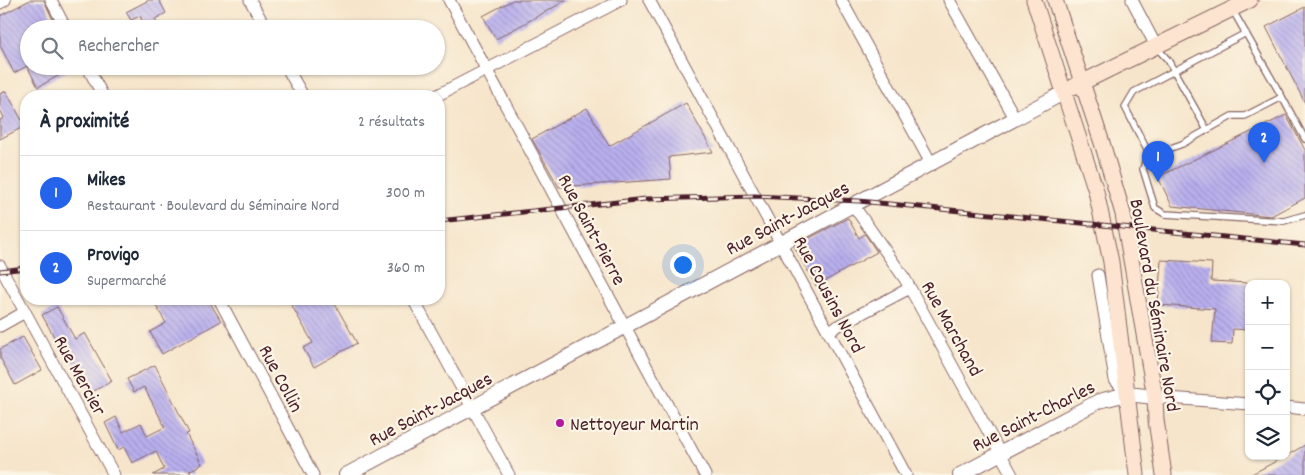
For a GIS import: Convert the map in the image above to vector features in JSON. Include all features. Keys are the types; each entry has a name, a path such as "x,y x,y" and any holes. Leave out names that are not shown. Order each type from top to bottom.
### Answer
{"main road":[{"name":"Boulevard du Séminaire Nord","path":"1034,0 1096,191 1111,262 1136,468"},
{"name":"Boulevard du Séminaire Nord","path":"1055,0 1103,146 1123,214 1155,397 1163,475"},
{"name":"Rue Saint-Jacques","path":"1065,92 1250,0"},
{"path":"1136,468 1146,460 1155,464 1163,475"}],"street":[{"path":"0,3 5,0"},
{"path":"51,0 61,20"},
{"path":"250,0 261,20"},
{"name":"Rue Saint-Pierre","path":"449,0 705,475"},
{"path":"445,91 621,0"},
{"name":"Rue Cousins Nord","path":"649,0 906,475"},
{"path":"841,0 931,163"},
{"path":"949,0 1014,118"},
{"path":"1132,0 1156,46"},
{"path":"92,75 100,90"},
{"path":"291,75 300,90"},
{"name":"Rue Saint-Jacques","path":"346,475 1065,92"},
{"name":"Rue Marchand","path":"853,205 910,288 1012,475"},
{"name":"Rue Mercier","path":"0,266 20,303"},
{"path":"1098,275 1115,380 1127,394"},
{"path":"828,331 910,288"},
{"name":"Rue Mercier","path":"21,305 114,475"},
{"name":"Rue Collin","path":"222,305 313,475"},
{"path":"416,305 509,475"},
{"path":"0,326 25,312"},
{"name":"Rue Saint-Charles","path":"960,475 1099,401 1127,394 1155,397"},
{"path":"1155,397 1245,404"},
{"path":"1290,407 1305,409"}],"lane":[{"path":"1232,9 1305,139"},
{"path":"1246,33 1134,92 1125,107 1148,152 1143,169 1156,208 1165,214 1284,220 1305,215"},
{"path":"1156,46 1168,60 1207,130"},
{"path":"1148,152 1165,150 1182,144 1232,116 1246,116 1282,97"}],"building":[{"path":"30,0 44,0 53,20 20,20 20,70 14,73 0,45 0,16"},
{"path":"149,0 159,0 166,13 156,20 142,20 140,16 131,20 126,12"},
{"path":"513,0 567,0 496,39 483,16"},
{"path":"1305,7 1305,103 1266,27"},
{"path":"32,75 60,75 38,87"},
{"path":"6,91 20,117 20,129 0,139 0,120 4,118 0,109 0,94"},
{"path":"686,103 713,152 669,157 671,179 559,187 532,139 587,108 609,146"},
{"path":"1286,115 1305,150 1305,198 1271,216 1172,206 1158,177"},
{"path":"848,218 859,238 865,234 877,252 816,286 794,246"},
{"path":"1161,260 1212,263 1211,281 1245,283 1245,330 1233,329 1232,344 1212,343 1215,309 1158,305"},
{"path":"156,305 212,305 221,321 162,354 150,332 166,323"},
{"path":"291,305 335,305 357,343 314,367 303,348 313,343"},
{"path":"57,307 75,339 85,333 112,381 90,393 72,360 68,362 42,315"},
{"path":"23,337 42,370 15,385 0,357 0,349"},
{"path":"155,365 189,433 186,434 202,464 189,471 192,475 153,475 164,469 156,451 132,463 124,447 118,450 105,423 116,417 123,432 141,423 147,436 165,427 144,387 134,392 127,379"},
{"path":"1305,445 1305,475 1250,475 1278,460 1290,460 1290,454"}],"railway":[{"path":"445,220 646,199 755,196 859,201 1305,245"},
{"path":"0,271 20,269"}],"place":[{"name":"Provigo","path":"1264,163"},
{"name":"Mikes","path":"1158,182"},
{"name":"Nettoyeur Martin","path":"560,423"}]}
